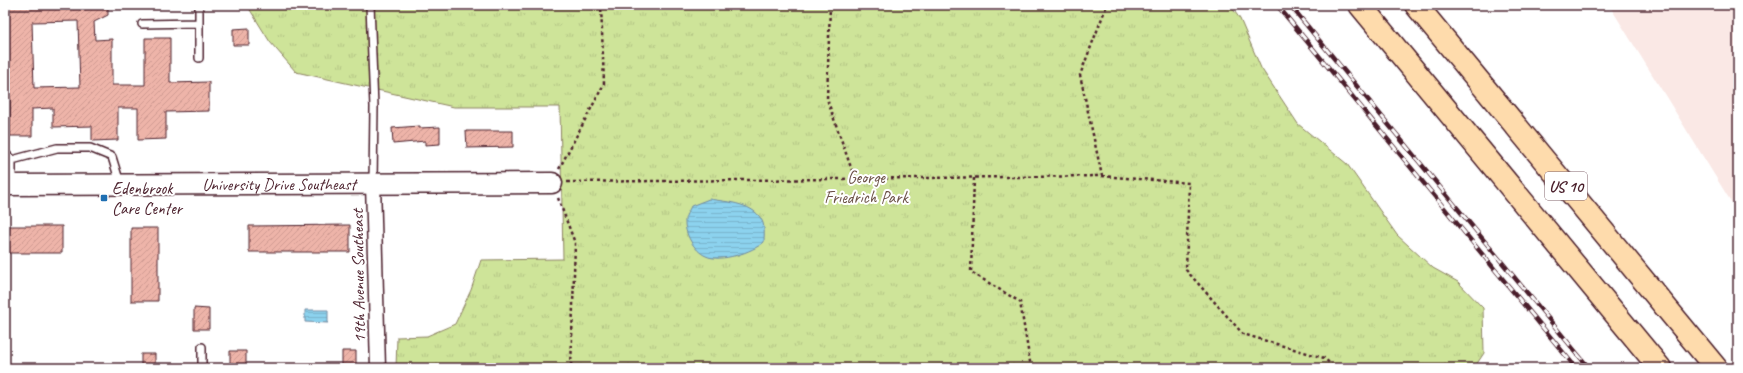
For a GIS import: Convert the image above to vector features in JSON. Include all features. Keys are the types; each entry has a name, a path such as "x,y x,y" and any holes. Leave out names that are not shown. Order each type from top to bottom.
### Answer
{"highway":[{"name":"US 10","path":"1360,5 1660,368"},
{"name":"US 10","path":"1416,5 1716,368"}],"street":[{"name":"19th Avenue Southeast","path":"373,183 378,368"},
{"name":"University Drive Southeast","path":"9,185 552,183"}],"lane":[{"path":"199,5 199,58"},
{"path":"370,5 374,107 373,183"},
{"path":"142,24 199,23"},
{"path":"12,160 57,148 90,148 112,157 120,185"},
{"path":"5,153 12,160"},
{"path":"9,185 12,160"},
{"path":"202,347 202,368"}],"path":[{"path":"571,368 575,243 552,183 604,84 601,5"},
{"path":"830,5 827,99 856,179"},
{"path":"1102,176 1080,75 1107,5"},
{"path":"552,183 1102,176 1189,183 1186,270 1243,334 1324,358 1335,368"},
{"path":"974,178 971,272 1020,302 1030,368"}],"shaded area":[{"path":"1609,5 1738,5 1738,213"}],"green space":[{"name":"George Friedrich Park","path":"247,5 1230,5 1240,19 1261,68 1298,124 1347,164 1397,235 1433,268 1458,282 1483,308 1484,353 1474,368 396,368 397,337 427,336 455,324 471,290 481,260 563,259 560,107 454,107 296,72 270,42"}],"water":[{"path":"709,199 748,207 754,211 763,223 764,242 745,253 728,257 712,258 702,254 694,246 688,236 685,218 691,206"},
{"path":"305,310 328,310 328,323 305,322"}],"building":[{"path":"8,5 108,5 108,15 94,22 95,40 112,39 112,85 145,85 145,38 170,38 170,83 209,82 209,111 166,112 166,139 138,140 138,108 118,108 118,140 92,141 92,126 53,127 53,108 32,109 32,136 10,136 10,98 5,98 5,72 8,72","holes":["78,21 80,87 34,88 32,22"]},
{"path":"249,28 249,45 233,45 233,29"},
{"path":"419,126 419,128 440,127 440,144 425,145 425,141 393,144 392,128"},
{"path":"466,131 513,131 513,147 467,148"},
{"path":"350,225 350,252 249,252 249,226"},
{"path":"5,226 62,226 62,253 5,253"},
{"path":"131,228 158,228 158,301 131,301"},
{"path":"194,308 209,309 209,329 194,329"},
{"path":"230,351 246,351 246,368 230,368"},
{"path":"342,351 356,351 356,368 342,368"},
{"path":"141,354 155,354 155,368 141,368"}],"railway":[{"path":"1277,5 1576,368"},
{"path":"1290,5 1589,368"}],"place":[{"name":"Edenbrook Care Center","path":"104,198"}]}
